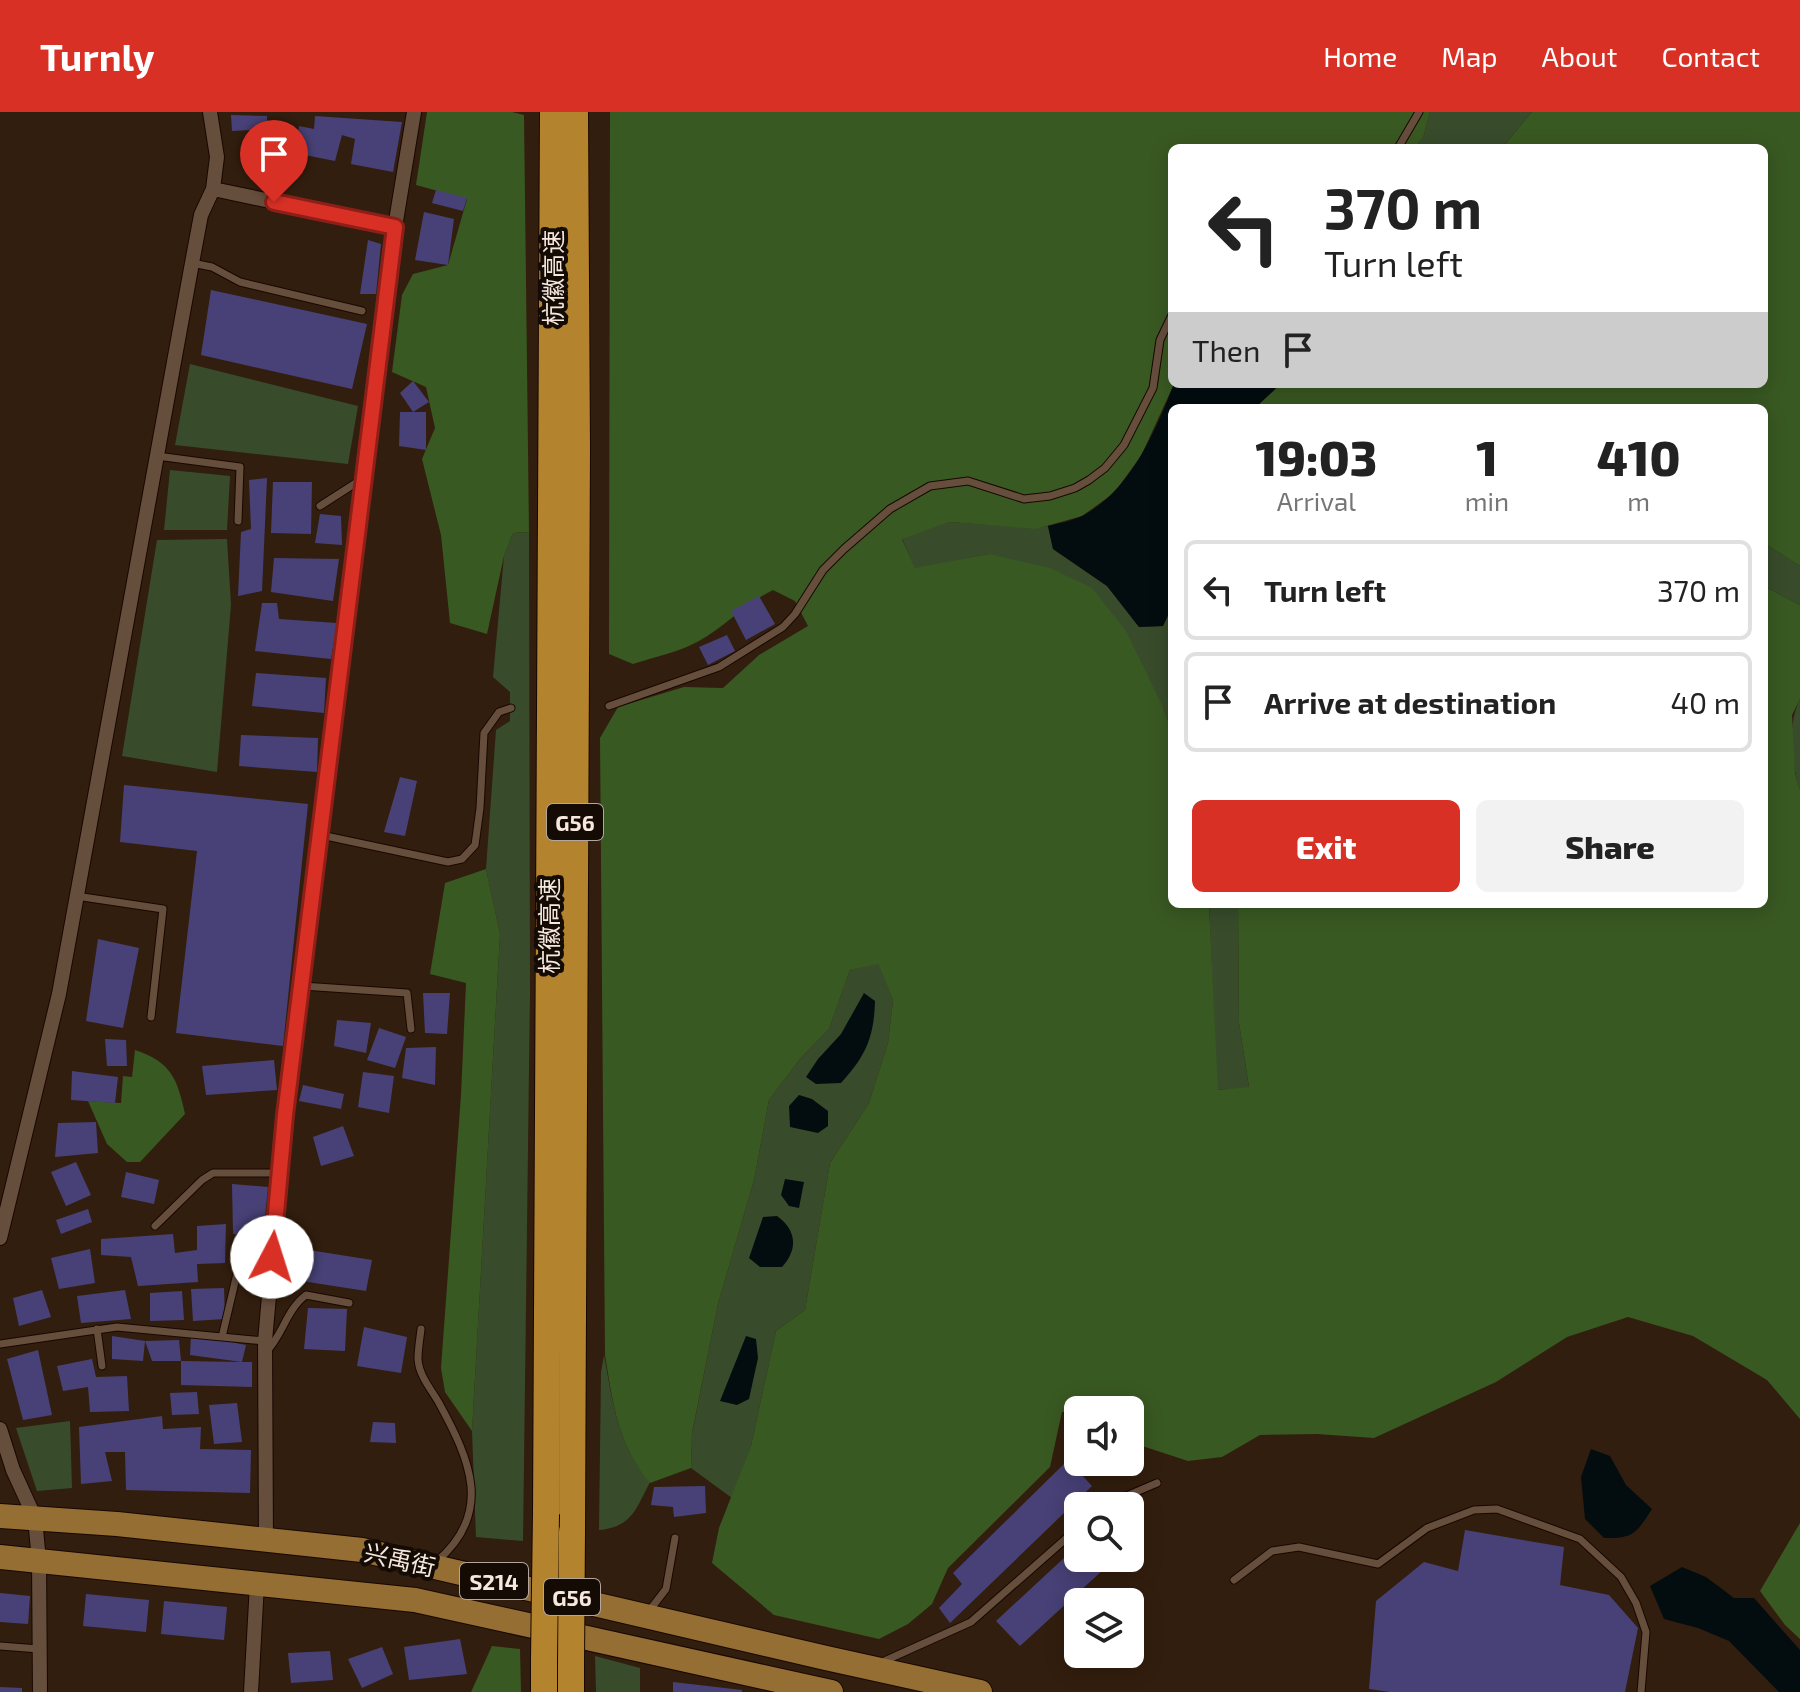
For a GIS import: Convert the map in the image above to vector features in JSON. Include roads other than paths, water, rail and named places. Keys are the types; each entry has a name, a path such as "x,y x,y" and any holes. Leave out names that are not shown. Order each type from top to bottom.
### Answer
{"highway":[{"name":"杭徽高速","path":"544,1692 553,112"},
{"name":"杭徽高速","path":"571,1692 577,465 575,112"}],"main road":[{"name":"兴禹街","path":"0,1516 117,1524 362,1550 980,1692"},
{"name":"兴禹街","path":"0,1557 415,1600 791,1688 831,1692"}],"street":[{"path":"0,1238 59,994 155,455 201,215 213,189 217,157 210,112"},
{"path":"266,1540 265,1348 280,1173 395,227 414,112"},
{"path":"213,189 395,227"},
{"path":"0,1429 13,1470 35,1518 39,1561 40,1692"},
{"path":"251,1692 257,1584"}],"lane":[{"path":"1400,144 1419,112"},
{"path":"192,263 212,267 240,282 362,311"},
{"path":"609,706 719,667 783,627 823,570 844,549 890,509 930,486 968,481 1024,499 1050,496 1089,480 1105,468 1124,445 1153,388 1160,340 1168,323"},
{"path":"155,455 240,467 238,521"},
{"path":"320,506 365,477"},
{"path":"321,835 448,862 462,859 475,845 484,733 499,712 511,708"},
{"path":"76,896 163,909 151,1017"},
{"path":"301,986 407,993 411,1029"},
{"path":"155,1226 213,1173 280,1173"},
{"path":"222,1337 240,1261"},
{"path":"0,1344 117,1327 222,1337 265,1348 276,1342 295,1303 306,1295 349,1303"},
{"path":"97,1329 102,1366"},
{"path":"421,1329 418,1359 422,1376 455,1433 468,1461 472,1481 472,1504 464,1530 453,1547 431,1566"},
{"path":"1136,1492 1157,1483"},
{"path":"1234,1580 1272,1551 1299,1547 1378,1564 1427,1528 1474,1510 1497,1509 1580,1539 1621,1577 1636,1603 1646,1632 1641,1692"},
{"path":"645,1616 666,1589 675,1538"},
{"path":"871,1668 971,1622 1064,1540"},
{"path":"0,1646 39,1649"}]}
